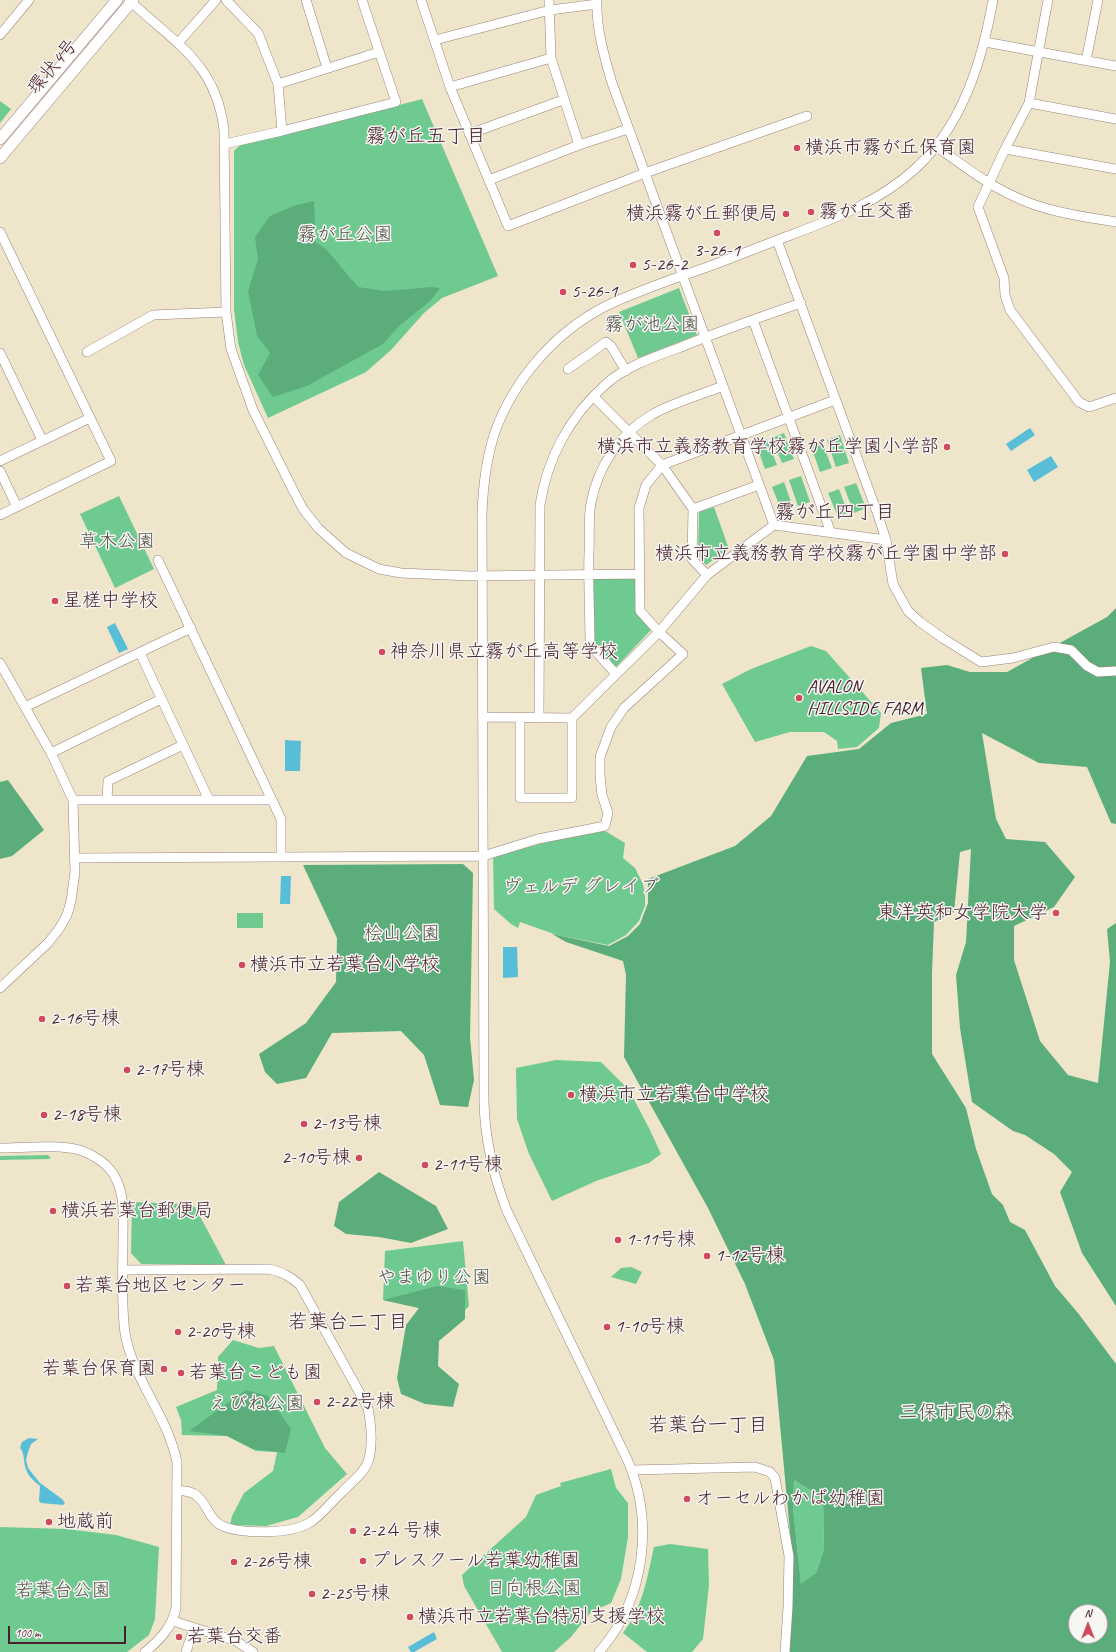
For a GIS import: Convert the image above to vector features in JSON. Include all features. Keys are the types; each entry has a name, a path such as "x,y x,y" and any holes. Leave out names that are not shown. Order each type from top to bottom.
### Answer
{"main road":[{"name":"環状4号","path":"0,139 117,0"},
{"name":"環状4号","path":"0,158 131,1"}],"street":[{"path":"0,35 29,0"},
{"path":"178,43 216,0"},
{"path":"226,0 258,33 278,84 282,131"},
{"path":"306,0 327,68"},
{"path":"225,144 396,102 362,0"},
{"path":"422,0 450,87 508,226 645,173 807,116"},
{"path":"549,0 551,58 563,100 579,145"},
{"path":"599,1652 608,1641 620,1621 631,1597 640,1568 642,1553 642,1514 639,1495 632,1470 510,1218 496,1182 489,1156 484,1118 482,514 484,484 488,461 495,432 523,378 547,350 582,320 604,307 636,292 843,215 873,200 894,186 916,168 936,146 956,116 972,82 985,42 993,0"},
{"path":"1048,0 1029,102 1004,149 978,207 1004,278 1010,310 1079,402 1089,407 1116,398"},
{"path":"1086,61 1098,0"},
{"path":"131,1 178,43 198,64 210,81 220,107 223,119 225,144 226,312 231,349 253,410 303,509 318,528 346,553 380,568 401,573 482,576 539,574 639,574"},
{"path":"435,40 550,10 597,2 604,55 612,83 774,525"},
{"path":"985,42 1116,66"},
{"path":"278,84 379,52"},
{"path":"450,87 551,58"},
{"path":"469,134 563,100"},
{"path":"1029,102 1116,119"},
{"path":"488,180 628,128"},
{"path":"936,146 988,184 1026,202 1051,210 1116,222"},
{"path":"1004,149 1116,169"},
{"path":"0,232 2,244 111,461 0,515"},
{"path":"777,240 886,540 893,584 908,610 920,622 981,662 1014,658 1054,647 1071,650 1087,666 1098,672 1116,671"},
{"path":"539,718 540,505 543,483 558,444 574,419 606,384 641,362 801,303"},
{"path":"87,352 153,315 226,312"},
{"path":"753,320 831,533"},
{"path":"568,370 606,342 612,346 626,371"},
{"path":"0,353 42,440"},
{"path":"616,674 590,646 589,574 591,505 595,486 603,466 615,447 628,432 652,415 662,410 723,386"},
{"path":"594,397 662,465 693,509 692,559 707,575"},
{"path":"74,858 483,856 538,839 606,826 608,813 602,795 600,757 611,727 624,708 683,654 659,632 640,610 638,508 646,485 662,465 835,400"},
{"path":"0,461 90,418"},
{"path":"0,471 17,507"},
{"path":"693,509 759,485"},
{"path":"483,717 572,718 659,632 707,575 774,525 886,540"},
{"path":"158,560 281,819 280,857"},
{"path":"25,707 140,654 191,628"},
{"path":"140,654 209,800"},
{"path":"0,663 51,752 74,800 74,886 71,901 59,929 48,942 0,988"},
{"path":"51,752 161,699"},
{"path":"520,718 520,798 572,798 572,718"},
{"path":"107,800 108,781 183,746"},
{"path":"74,800 271,800"},
{"path":"0,1148 74,1149 87,1153 99,1160 116,1178 123,1200 124,1321 128,1343 136,1368 160,1414 174,1447 177,1462 177,1596 173,1621 161,1638 146,1652"},
{"path":"123,1270 269,1269 282,1272 300,1285 368,1408 371,1422 371,1443 368,1460 361,1473 309,1523 297,1529 284,1531 238,1531 223,1526 208,1513 198,1496 177,1490"},
{"path":"632,1470 755,1468 770,1472 775,1478 789,1556 785,1652"},
{"path":"173,1621 236,1641 253,1652"},
{"path":"186,1652 194,1628"}],"green space":[{"name":"霧が丘公園","path":"422,99 498,276 442,298 424,313 391,350 366,372 268,418 244,365 238,342 234,309 234,151 240,145 325,125"},
{"path":"0,101 11,109 0,123"},
{"path":"314,201 315,225 308,237 326,249 358,287 384,291 432,287 440,288 430,301 399,326 383,344 307,386 273,397 258,375 270,353 257,336 248,291 258,259 255,237 270,216 293,206"},
{"name":"霧が池公園","path":"679,288 697,335 638,358 619,312"},
{"path":"784,433 794,459 782,463 772,438"},
{"path":"840,435 849,463 836,467 827,440"},
{"path":"767,439 777,465 765,469 756,444"},
{"path":"822,442 832,468 820,472 811,446"},
{"path":"801,476 810,502 798,506 789,480"},
{"path":"784,482 793,508 782,512 772,487"},
{"path":"856,483 866,508 854,513 844,487"},
{"path":"839,489 848,513 838,517 828,493"},
{"name":"草木公園","path":"119,496 154,569 115,588 80,514"},
{"path":"714,507 729,549 706,565 698,556 699,512"},
{"path":"592,577 635,577 637,612 652,629 616,667 593,644"},
{"name":"三保市民の森","path":"1116,608 1116,824 1111,823 1087,767 1039,763 982,733 996,819 1006,839 1045,842 1075,877 1054,907 1014,926 1014,960 1040,1041 1068,1075 1098,1083 1110,962 1107,929 1116,923 1116,1306 1082,1253 1060,1192 1072,1172 1054,1154 1025,1135 1013,1131 972,1102 960,1028 956,975 966,942 971,849 960,852 954,912 934,922 932,973 932,1054 966,1108 976,1149 992,1194 1003,1205 1010,1222 1025,1230 1055,1286 1078,1313 1116,1364 1116,1652 789,1652 792,1554 774,1360 745,1284 708,1208 624,1057 626,975 623,961 566,942 552,934 609,946 628,936 640,924 648,903 648,879 735,846 771,816 807,756 859,749 891,723 927,714 921,668 947,665 970,672 1007,672 1107,617","holes":["794,1480 823,1498 824,1550 816,1573 801,1584 793,1507"]},
{"name":"AVALON HILLSIDE FARM","path":"811,646 826,651 881,713 879,728 857,747 838,749 837,741 824,732 790,732 755,742 722,684 751,669"},
{"path":"8,780 44,830 12,856 0,859 0,782"},
{"name":"ヴェルデ グレイブ","path":"605,831 625,843 623,858 635,868 643,884 645,906 639,921 626,935 608,945 557,935 520,922 518,928 511,924 494,909 493,857 561,838"},
{"name":"桧山公園","path":"463,864 473,873 470,1037 474,1080 468,1107 440,1105 424,1055 401,1031 332,1033 306,1078 277,1084 265,1072 259,1054 306,1023 336,982 337,938 303,865"},
{"path":"237,913 263,913 263,928 237,928"},
{"path":"556,1060 601,1062 629,1090 661,1154 649,1163 596,1181 552,1201 529,1154 517,1119 516,1068"},
{"path":"48,1155 51,1158 0,1160 0,1156"},
{"path":"379,1172 436,1206 448,1229 411,1243 379,1237 346,1234 334,1226 339,1202"},
{"path":"132,1202 183,1204 195,1207 226,1265 141,1264 131,1253"},
{"name":"やまゆり公園","path":"463,1241 469,1306 457,1318 383,1300 385,1251"},
{"path":"631,1267 642,1272 636,1284 611,1277 621,1268"},
{"path":"437,1286 465,1290 465,1319 439,1341 438,1366 459,1384 453,1407 425,1404 401,1394 397,1378 406,1325 419,1308 383,1300"},
{"name":"えびね公園","path":"233,1340 259,1348 274,1346 325,1448 347,1474 298,1517 266,1526 230,1525 232,1516 244,1493 273,1471 277,1452 256,1451 227,1436 182,1435 181,1420 176,1407 217,1390 218,1357"},
{"path":"246,1390 268,1396 291,1429 285,1453 253,1449 227,1436 189,1431"},
{"name":"日向根公園","path":"611,1469 616,1488 628,1503 628,1537 621,1579 611,1603 591,1612 571,1637 554,1652 502,1652 464,1586 462,1575 526,1517 536,1495 561,1486 560,1483"},
{"path":"794,1480 823,1498 824,1550 816,1573 801,1585 793,1507"},
{"name":"若葉台公園","path":"0,1527 67,1529 116,1535 159,1547 155,1619 149,1635 127,1652 0,1652"},
{"path":"670,1544 708,1549 709,1585 703,1639 692,1652 647,1652 623,1633 640,1603 654,1547"}],"water":[{"path":"1030,428 1035,435 1011,451 1006,444"},
{"path":"1051,456 1058,467 1034,482 1027,470"},
{"path":"115,623 128,649 119,653 107,627"},
{"path":"285,740 301,741 300,771 285,771"},
{"path":"281,876 291,876 290,904 280,904"},
{"path":"503,947 517,947 518,977 503,978"},
{"path":"29,1438 38,1439 31,1444 28,1452 26,1460 28,1468 40,1483 62,1499 65,1503 63,1505 41,1503 39,1501 40,1486 27,1472 23,1452 20,1448 22,1442"},
{"path":"434,1632 437,1639 414,1652 411,1652 408,1647"}],"place":[{"name":"横浜市霧が丘保育園","path":"797,148"},
{"name":"霧が丘交番","path":"811,212"},
{"name":"横浜霧が丘郵便局","path":"786,214"},
{"name":"3-26-1","path":"717,233"},
{"name":"5-26-2","path":"633,265"},
{"name":"5-26-1","path":"563,292"},
{"name":"横浜市立義務教育学校霧が丘学園小学部","path":"947,447"},
{"name":"横浜市立義務教育学校霧が丘学園中学部","path":"1005,554"},
{"name":"星槎中学校","path":"55,601"},
{"name":"神奈川県立霧が丘高等学校","path":"382,652"},
{"name":"AVALON HILLSIDE FARM","path":"799,698"},
{"name":"東洋英和女学院大学","path":"1056,913"},
{"name":"横浜市立若葉台小学校","path":"242,965"},
{"name":"2-16号棟","path":"42,1019"},
{"name":"2-17号棟","path":"127,1070"},
{"name":"横浜市立若葉台中学校","path":"571,1095"},
{"name":"2-18号棟","path":"44,1115"},
{"name":"2-13号棟","path":"304,1124"},
{"name":"2-10号棟","path":"359,1158"},
{"name":"2-11号棟","path":"425,1165"},
{"name":"横浜若葉台郵便局","path":"53,1211"},
{"name":"1-11号棟","path":"618,1240"},
{"name":"1-12号棟","path":"707,1256"},
{"name":"若葉台地区センター","path":"67,1286"},
{"name":"1-10号棟","path":"607,1327"},
{"name":"2-20号棟","path":"178,1332"},
{"name":"若葉台保育園","path":"164,1369"},
{"name":"若葉台こども園","path":"181,1373"},
{"name":"2-22号棟","path":"317,1402"},
{"name":"オーセルわかば幼稚園","path":"687,1499"},
{"name":"地蔵前","path":"49,1522"},
{"name":"2-2４号棟","path":"353,1531"},
{"name":"プレスクール若葉幼稚園","path":"363,1561"},
{"name":"2-26号棟","path":"234,1562"},
{"name":"2-25号棟","path":"312,1594"},
{"name":"横浜市立若葉台特別支援学校","path":"410,1617"},
{"name":"若葉台交番","path":"179,1637"}],"district":[{"name":"霧が丘五丁目","path":"426,137"},
{"name":"霧が丘四丁目","path":"835,513"},
{"name":"若葉台二丁目","path":"348,1323"},
{"name":"若葉台一丁目","path":"708,1426"}]}
